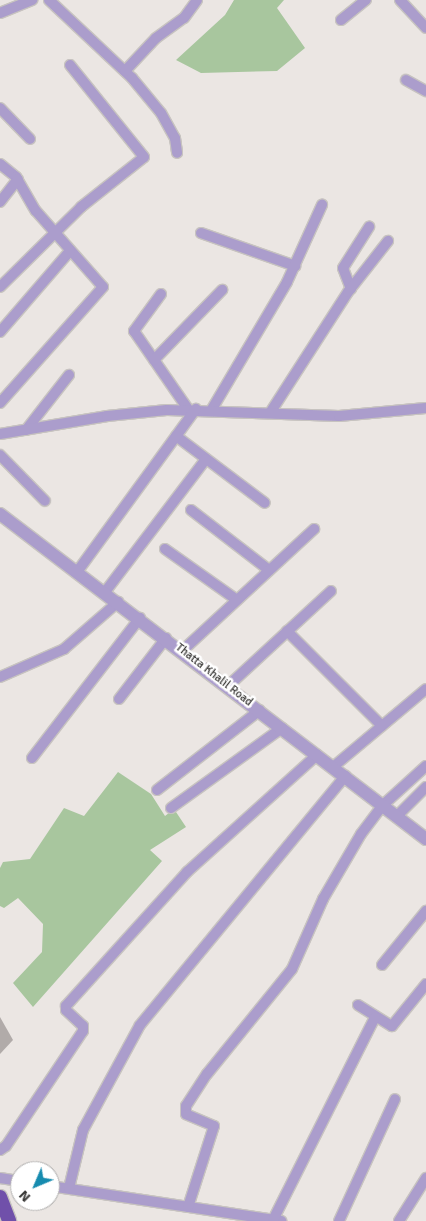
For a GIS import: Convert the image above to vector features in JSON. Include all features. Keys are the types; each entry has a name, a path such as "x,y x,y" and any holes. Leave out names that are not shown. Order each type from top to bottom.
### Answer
{"highway":[{"path":"0,1197 9,1221"}],"street":[{"path":"0,13 32,0"},
{"path":"49,0 125,71 161,113 175,138 177,153"},
{"path":"125,71 156,38 184,18 197,0"},
{"path":"341,20 366,0"},
{"path":"400,0 426,28"},
{"path":"0,287 55,231 144,155 70,65"},
{"path":"406,80 426,92"},
{"path":"0,108 30,139"},
{"path":"0,164 18,179 36,211 102,287 0,403"},
{"path":"0,202 18,179"},
{"path":"212,409 295,266 322,205"},
{"path":"350,289 343,268 369,227"},
{"path":"201,232 295,266"},
{"path":"270,413 350,289 388,241"},
{"path":"0,332 70,251"},
{"path":"154,360 222,290"},
{"path":"161,294 133,328 154,360 192,409"},
{"path":"26,430 69,375"},
{"path":"0,434 107,416 192,409 339,416 426,408"},
{"path":"78,572 176,436 192,409"},
{"path":"176,436 265,503"},
{"path":"0,455 45,501"},
{"path":"105,592 206,459"},
{"path":"191,510 270,570"},
{"name":"Thatta Khalil Road","path":"0,514 140,618 426,838"},
{"path":"182,651 314,529"},
{"path":"165,549 237,600"},
{"path":"228,686 331,591"},
{"path":"0,677 64,649 118,602"},
{"path":"32,758 140,618"},
{"path":"287,631 382,726"},
{"path":"118,699 166,638"},
{"path":"334,767 426,689"},
{"path":"157,790 260,710"},
{"path":"171,808 282,728"},
{"path":"0,1150 6,1146 83,1031 83,1026 66,1010 66,1006 187,872 317,755"},
{"path":"188,1207 214,1126 186,1114 186,1106 207,1074 292,969 323,899 361,834 383,805 426,766"},
{"path":"69,1188 83,1130 140,1025 346,776"},
{"path":"397,816 426,787"},
{"path":"382,965 426,911"},
{"path":"358,1005 392,1026 426,984"},
{"path":"60,1187 188,1207 235,1218 277,1220 375,1017"},
{"path":"340,1221 395,1098"},
{"path":"400,1221 426,1178"}],"green space":[{"path":"234,0 284,0 277,8 305,48 277,71 201,73 176,60 225,15"},
{"path":"118,772 151,794 165,816 174,809 186,827 150,850 162,861 33,1007 13,983 42,952 43,924 18,898 4,908 0,906 0,868 3,862 30,859 64,808 84,816"}],"building":[{"path":"0,1017 13,1040 0,1054"}]}
